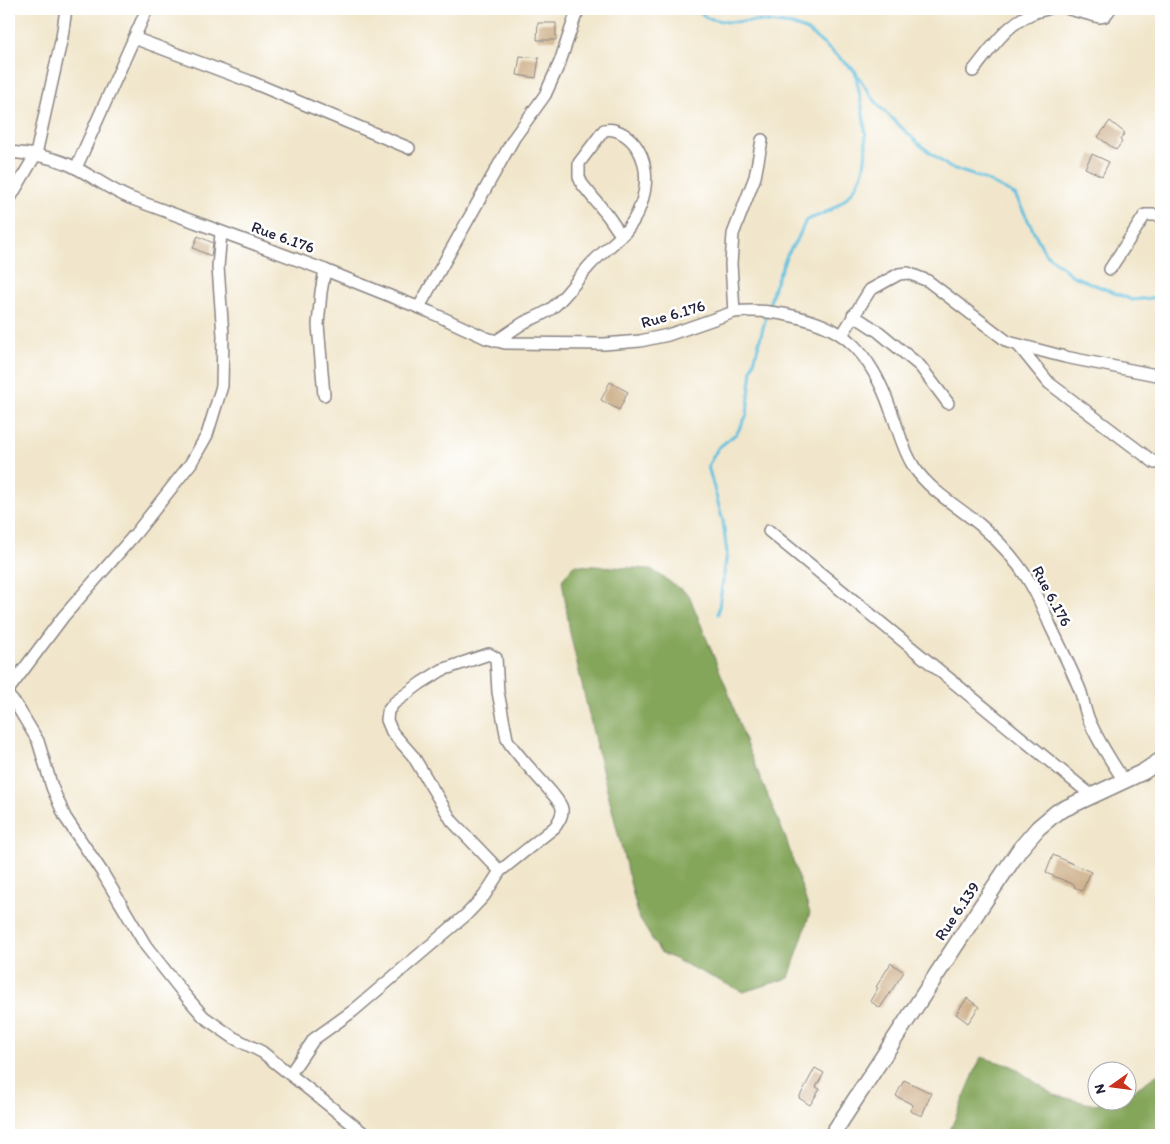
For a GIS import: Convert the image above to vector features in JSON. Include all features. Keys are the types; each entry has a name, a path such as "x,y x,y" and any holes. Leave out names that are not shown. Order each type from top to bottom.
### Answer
{"street":[{"path":"9,200 36,154 62,37 66,9"},
{"path":"76,168 147,9"},
{"path":"419,307 514,138 545,95 560,62 579,9"},
{"path":"973,70 1015,22 1037,10 1047,9"},
{"path":"1069,9 1099,17 1105,16 1110,9"},
{"path":"134,38 249,81 409,148"},
{"path":"496,341 524,323 552,309 593,262 621,235 634,219 640,207 645,188 646,172 641,154 634,144 619,131 610,129 604,130 579,163 578,170 582,184 621,235"},
{"path":"734,312 731,264 732,234 755,177 762,140"},
{"name":"Rue 6.176","path":"9,152 36,154 64,162 116,192 325,270 419,307 486,338 504,343 604,344 640,341 668,335 734,312 744,311 782,314 810,321 834,330 849,341 862,355 879,383 890,407 904,447 913,466 925,482 991,535 1029,581 1080,691 1087,715 1098,739 1124,781"},
{"path":"1110,270 1145,215 1161,215"},
{"path":"9,689 63,617 148,518 191,463 207,435 222,386 223,335 218,267 221,232"},
{"path":"324,395 318,325 325,270"},
{"path":"842,336 853,315 870,290 899,274 908,274 928,280 1008,342 1018,346 1161,376"},
{"path":"853,315 879,332 920,366 948,403"},
{"path":"1018,346 1049,383 1155,463"},
{"path":"769,531 1091,795"},
{"path":"290,1074 314,1040 353,1011 466,916 484,896 500,871 555,827 560,818 563,809 559,800 510,746 498,692 496,658 489,654 442,670 412,688 394,703 388,711 387,720 392,732 413,756 452,821 500,871"},
{"path":"9,697 17,706 38,741 52,787 65,817 102,872 146,946 204,1017 234,1038 262,1052 366,1135"},
{"name":"Rue 6.139","path":"832,1135 1020,849 1038,828 1057,812 1143,772 1161,760"}],"green space":[{"path":"574,565 651,569 689,595 729,694 745,741 786,839 810,913 789,978 743,992 660,952 639,918 570,633 562,580"},
{"path":"981,1057 1012,1066 1054,1095 1088,1103 1088,1112 1138,1112 1138,1088 1161,1072 1161,1135 948,1135"}],"building":[{"path":"538,23 556,23 556,40 537,40"},
{"path":"520,56 539,58 536,78 517,75"},
{"path":"1110,121 1125,133 1120,140 1122,142 1116,150 1098,137"},
{"path":"1092,154 1109,162 1102,176 1085,168"},
{"path":"198,236 213,243 211,256 193,248"},
{"path":"610,382 628,392 619,410 601,400"},
{"path":"1053,855 1091,872 1082,891 1074,887 1075,885 1046,873"},
{"path":"891,963 904,972 880,1008 870,1001 878,988 876,987"},
{"path":"967,998 979,1007 968,1023 956,1014"},
{"path":"815,1068 824,1073 816,1087 820,1089 810,1105 799,1098"},
{"path":"904,1080 931,1093 922,1116 910,1111 913,1105 896,1096"}],"waterway":[{"path":"696,9 707,18 727,22 759,21 792,25 808,31 855,71 881,108 919,144 949,167 984,179 1015,195 1045,253 1073,276 1132,300 1161,297"},
{"path":"718,614 727,553 723,521 708,466 718,448 737,433 747,415 752,369 774,287 787,255 806,220 832,209 849,195 860,179 865,160 866,140 864,117 855,71"}]}
